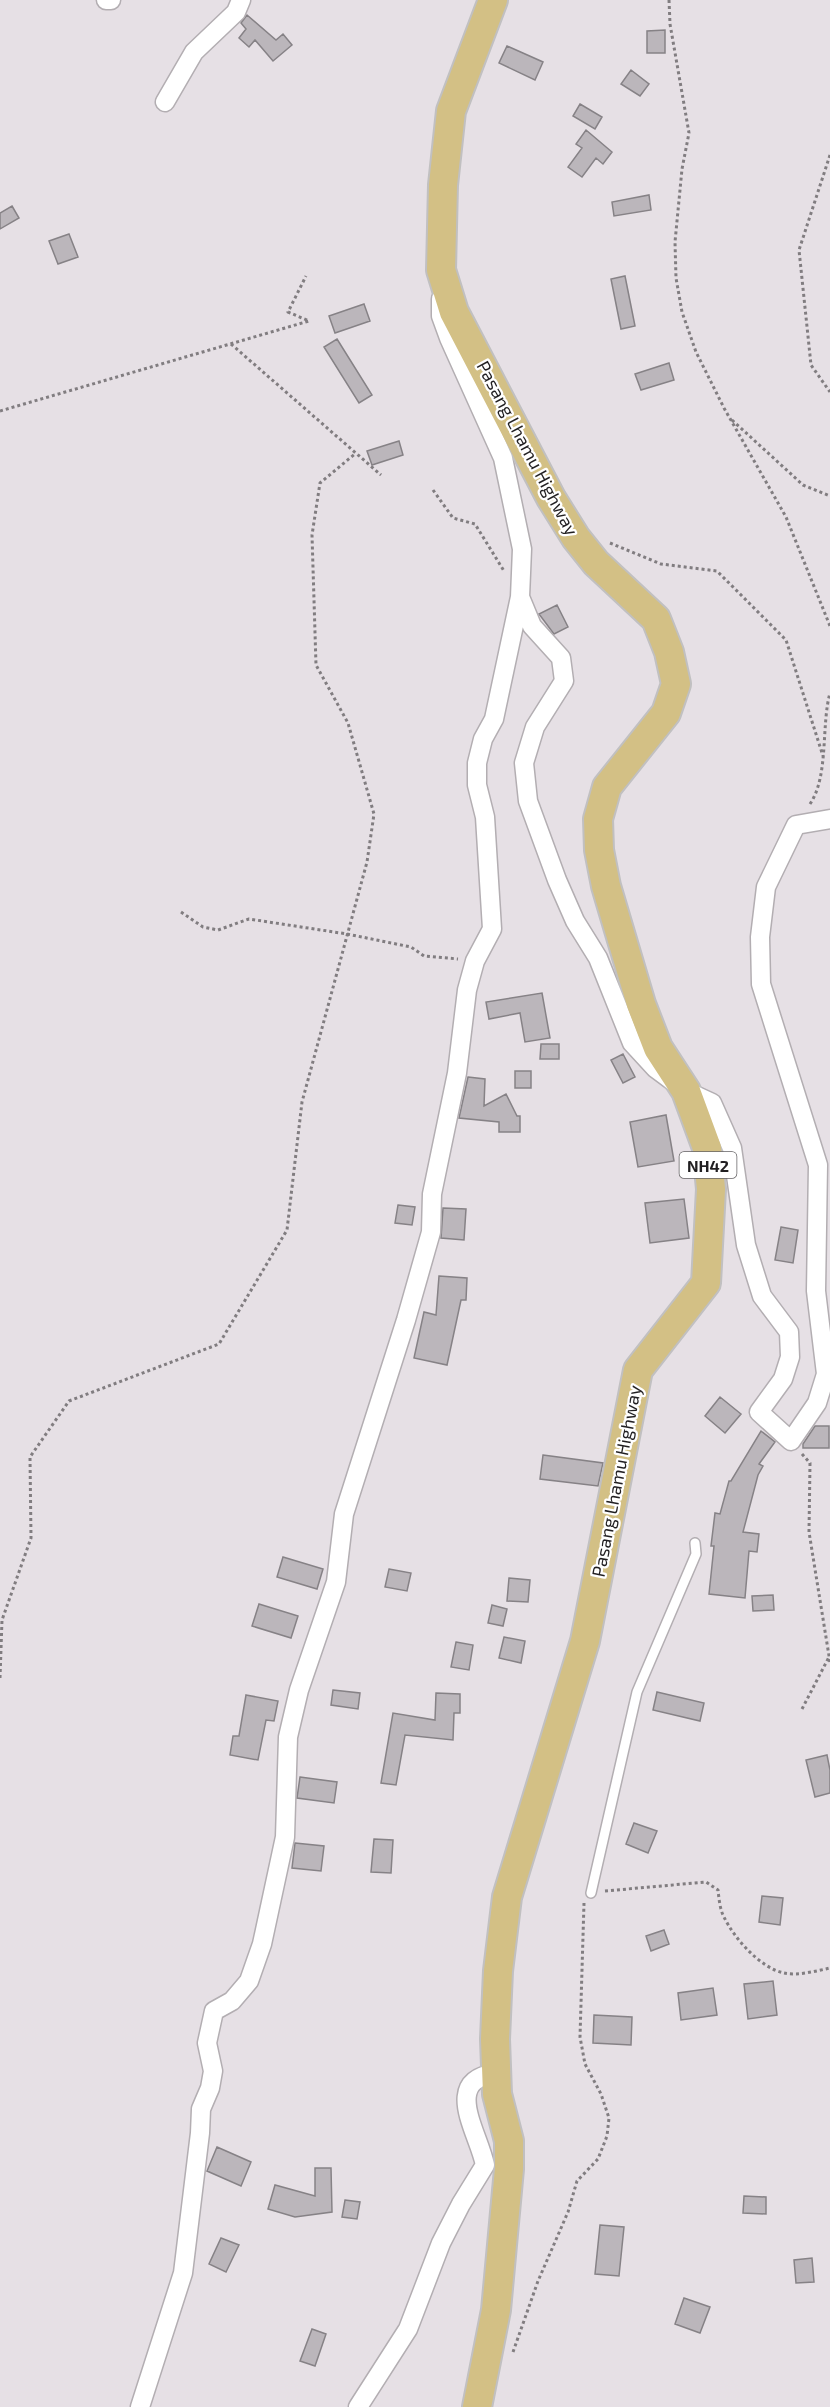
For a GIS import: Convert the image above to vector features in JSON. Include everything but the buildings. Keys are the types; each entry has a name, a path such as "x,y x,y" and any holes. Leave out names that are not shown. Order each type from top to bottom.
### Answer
{"main road":[{"name":"Pasang Lhamu Highway","path":"477,2407 496,2310 509,2169 509,2140 497,2094 496,2073 498,1971 507,1897 585,1641 638,1370 706,1283 711,1189 707,1148 686,1091 658,1048 642,1004 606,886 599,850 598,819 607,787 666,712 676,684 669,652 656,618 596,562 576,538 551,498 454,312 441,270 443,185 452,111 494,0"}],"street":[{"path":"106,0 111,0"},
{"path":"165,102 194,52 236,12 241,0"},
{"path":"140,2407 183,2273 201,2109 210,2088 213,2071 207,2043 214,2011 232,2001 249,1981 262,1944 285,1837 288,1737 299,1690 336,1582 344,1514 406,1320 430,1232 432,1194 457,1073 467,990 475,961 492,929 485,817 477,785 477,763 483,739 494,719 520,597 522,549 503,458 441,316 441,270"},
{"path":"520,597 532,626 561,658 564,681 535,727 524,763 528,801 574,921 598,958 632,1043 655,1068 686,1091 712,1103 732,1148 746,1245 762,1296 789,1332 790,1357 783,1379 759,1412 791,1441 817,1403 826,1374 816,1291 818,1165 761,984 760,937 766,886 796,825 830,819"},
{"path":"358,2407 408,2329 441,2243 485,2165 466,2104 467,2087 476,2078 496,2073"}],"lane":[{"path":"591,1893 637,1692 696,1554 695,1543"}],"path":[{"path":"669,0 672,34 689,133 682,169 675,242 676,278 682,312 696,352 729,417 786,518 830,626"},
{"path":"830,155 799,250 811,365 830,392"},
{"path":"0,411 309,321 288,312 306,276"},
{"path":"231,344 381,475"},
{"path":"729,417 803,485 830,496"},
{"path":"0,1678 2,1620 31,1538 30,1457 69,1401 219,1344 286,1230 302,1102 366,862 374,814 348,723 316,665 312,535 320,483 356,453"},
{"path":"433,490 453,518 475,524 520,597"},
{"path":"576,538 601,538 662,564 717,571 786,640 823,756"},
{"path":"796,825 815,797 823,756 830,693"},
{"path":"181,912 203,927 218,930 249,919 347,934 411,948 424,956 475,961"},
{"path":"791,1441 810,1463 809,1532 830,1659 802,1709"},
{"path":"509,2362 538,2281 568,2212 577,2181 598,2159 607,2136 609,2118 601,2094 585,2064 580,2037 584,1902 591,1893 706,1882 718,1890 722,1915 735,1935 746,1950 761,1961 783,1973 811,1972 830,1968"}]}
